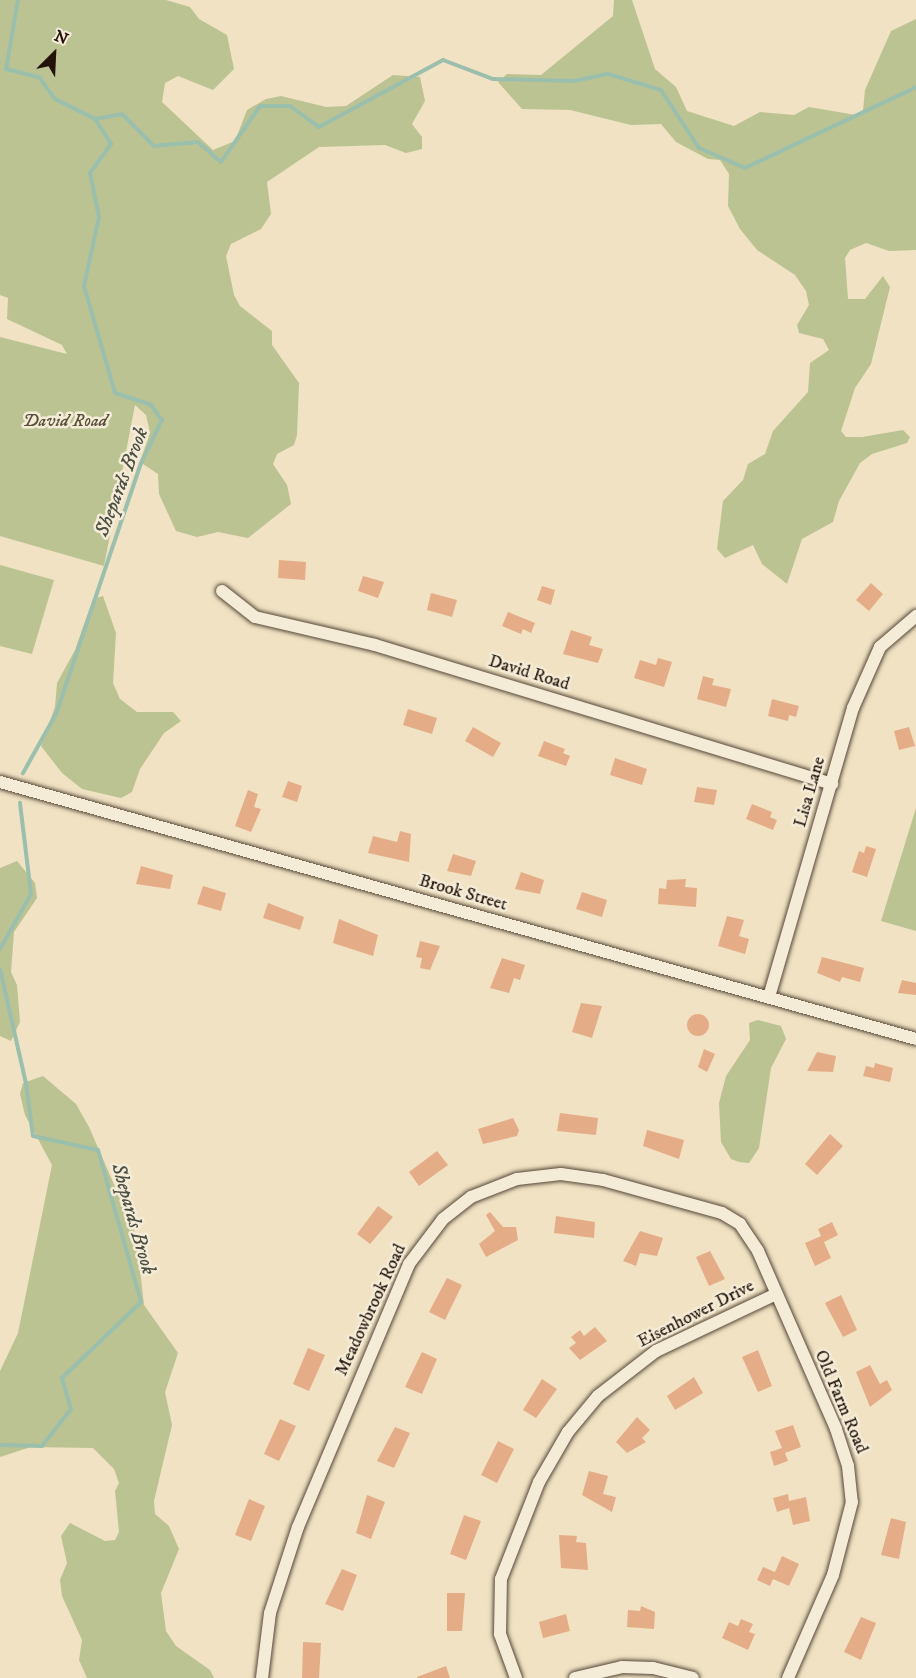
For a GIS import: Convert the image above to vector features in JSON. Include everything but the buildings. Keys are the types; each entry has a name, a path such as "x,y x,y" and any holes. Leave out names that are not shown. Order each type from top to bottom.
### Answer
{"street":[{"name":"David Road","path":"222,591 255,617 375,645 831,784"},
{"name":"Lisa Lane","path":"769,997 831,784 873,660 888,636 916,616"},
{"name":"Brook Street","path":"0,782 916,1039"},
{"name":"Meadowbrook Road","path":"262,1678 270,1613 311,1492 403,1276 443,1219 471,1197 501,1184 561,1174 603,1179 697,1206"},
{"name":"Old Farm Road","path":"697,1206 741,1225 758,1251 774,1295 836,1429 848,1466 852,1502 833,1575 788,1678"},
{"name":"Eisenhower Drive","path":"516,1678 500,1634 501,1579 538,1482 568,1432 598,1396 656,1351 774,1295"},
{"path":"575,1678 622,1667 653,1668 693,1678"}],"green space":[{"path":"0,0 166,0 190,7 199,19 227,35 234,69 213,90 178,76 165,83 162,102 213,150 235,141 247,110 266,99 281,96 326,107 346,106 393,75 420,77 425,101 412,124 422,137 422,149 406,153 385,145 319,147 267,182 271,214 261,229 231,244 226,256 234,295 240,306 272,331 272,345 299,383 297,435 294,445 277,454 273,464 287,485 291,504 248,538 218,532 197,537 176,531 159,494 158,474 140,462 150,433 146,415 135,405 104,566 0,536 0,337 67,354 62,345 7,319 8,298 0,295"},
{"path":"614,0 632,0 655,69 676,87 687,111 734,126 760,112 794,115 809,107 856,115 863,110 865,90 891,31 916,19 916,250 889,251 866,243 850,250 845,258 848,299 865,299 883,276 890,287 871,364 855,388 841,431 846,437 862,437 903,430 910,437 907,443 872,454 860,463 839,501 833,522 802,539 787,584 762,564 753,545 725,558 717,549 723,501 743,480 748,464 765,454 773,431 808,392 810,363 829,350 823,339 799,333 797,325 809,305 806,291 795,275 757,250 740,229 728,206 729,174 720,160 708,159 676,142 661,124 631,125 570,110 522,109 498,82 507,74 541,75 613,16"},
{"path":"0,565 54,580 32,654 0,646"},
{"path":"103,596 116,633 113,683 120,699 137,712 173,712 181,721 164,733 140,769 132,792 121,798 82,789 62,773 41,746 55,707 57,683 75,650 93,599"},
{"path":"916,808 916,931 881,921"},
{"path":"17,861 35,883 37,898 14,932 11,972 17,985 20,1022 11,1041 0,1036 0,868"},
{"path":"758,1020 781,1026 786,1039 771,1068 759,1148 749,1163 731,1159 721,1142 719,1103 726,1076 750,1040 749,1023"},
{"path":"43,1076 76,1104 89,1127 136,1235 144,1305 178,1353 165,1392 172,1425 154,1501 155,1514 169,1526 179,1549 161,1593 166,1631 176,1646 210,1670 214,1678 87,1678 79,1660 82,1640 62,1596 60,1580 67,1563 61,1536 70,1523 105,1541 115,1540 119,1532 115,1491 119,1483 114,1469 93,1448 31,1447 0,1457 0,1371 18,1333 52,1165 25,1115 20,1094 23,1083"}],"waterway":[{"name":"Shepards Brook","path":"18,0 6,69 39,77 55,99 95,119 111,144 90,173 99,217 84,286 115,393 151,405 162,420 141,463 56,714 23,773"},
{"path":"95,119 122,114 154,146 198,142 221,162 260,106 290,106 319,127 443,60 493,79 574,81 608,74 661,90 699,148 745,168 916,87"},
{"name":"Shepards Brook","path":"0,949 31,894 20,803"},
{"name":"Shepards Brook","path":"0,969 26,1083 33,1136 98,1150 141,1302 62,1378 71,1409 42,1446 0,1445"}]}
